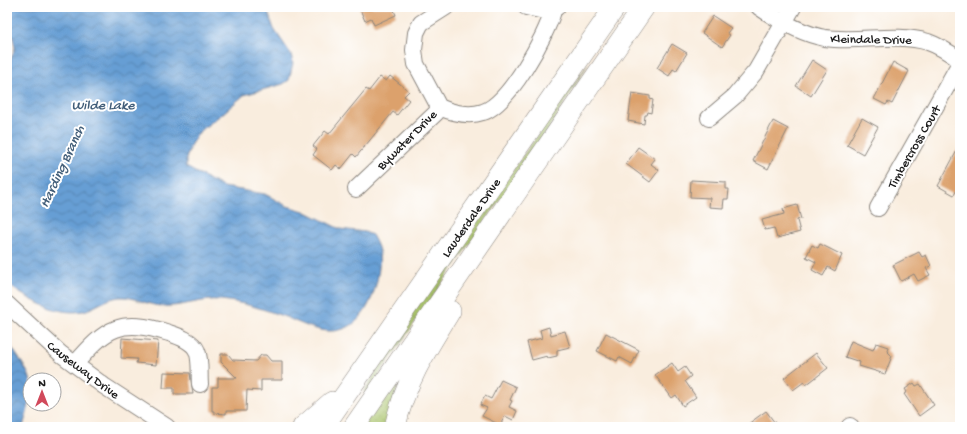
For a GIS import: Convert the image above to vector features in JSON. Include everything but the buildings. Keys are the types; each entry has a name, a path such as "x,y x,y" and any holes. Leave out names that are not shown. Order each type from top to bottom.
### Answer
{"main road":[{"name":"Lauderdale Drive","path":"323,427 615,7"},
{"name":"Lauderdale Drive","path":"354,427 644,7"},
{"path":"394,427 401,403 414,372 454,305 500,216"},
{"path":"303,427 352,386"}],"street":[{"name":"Bywater Drive","path":"356,189 436,113 439,107 416,64 414,50 416,33 421,23 446,7"},
{"path":"526,7 545,12 555,9"},
{"name":"Kleindale Drive","path":"759,7 803,32 825,38 917,39 939,46 960,62"},
{"path":"709,118 735,96 756,71 793,7"},
{"path":"439,107 458,114 472,114 484,112 495,106 520,75 542,40 555,9"},
{"name":"Timbercross Court","path":"878,208 960,62"},
{"name":"Causeway Drive","path":"7,304 37,333 75,364 104,386 166,427"},
{"path":"75,364 96,340 104,334 118,327 135,325 179,336 192,345 197,351 200,384"}],"green space":[{"path":"588,64 548,130 366,393 364,392 407,319"},
{"path":"397,379 399,382 387,427 361,427"}],"water":[{"name":"Wilde Lake","path":"7,7 266,7 274,29 291,54 293,63 289,80 283,84 244,95 200,131 191,144 186,159 186,167 223,187 265,194 287,206 304,211 340,229 365,232 372,235 379,251 378,273 372,296 360,317 343,329 325,331 241,303 214,300 176,306 161,306 125,297 110,299 92,308 73,312 44,306 26,297 7,284 7,69 15,48"},
{"path":"7,339 28,372 22,372 22,412 27,412 23,427 7,427"}],"water label":[{"name":"Harding Branch","path":"61,166"}]}
